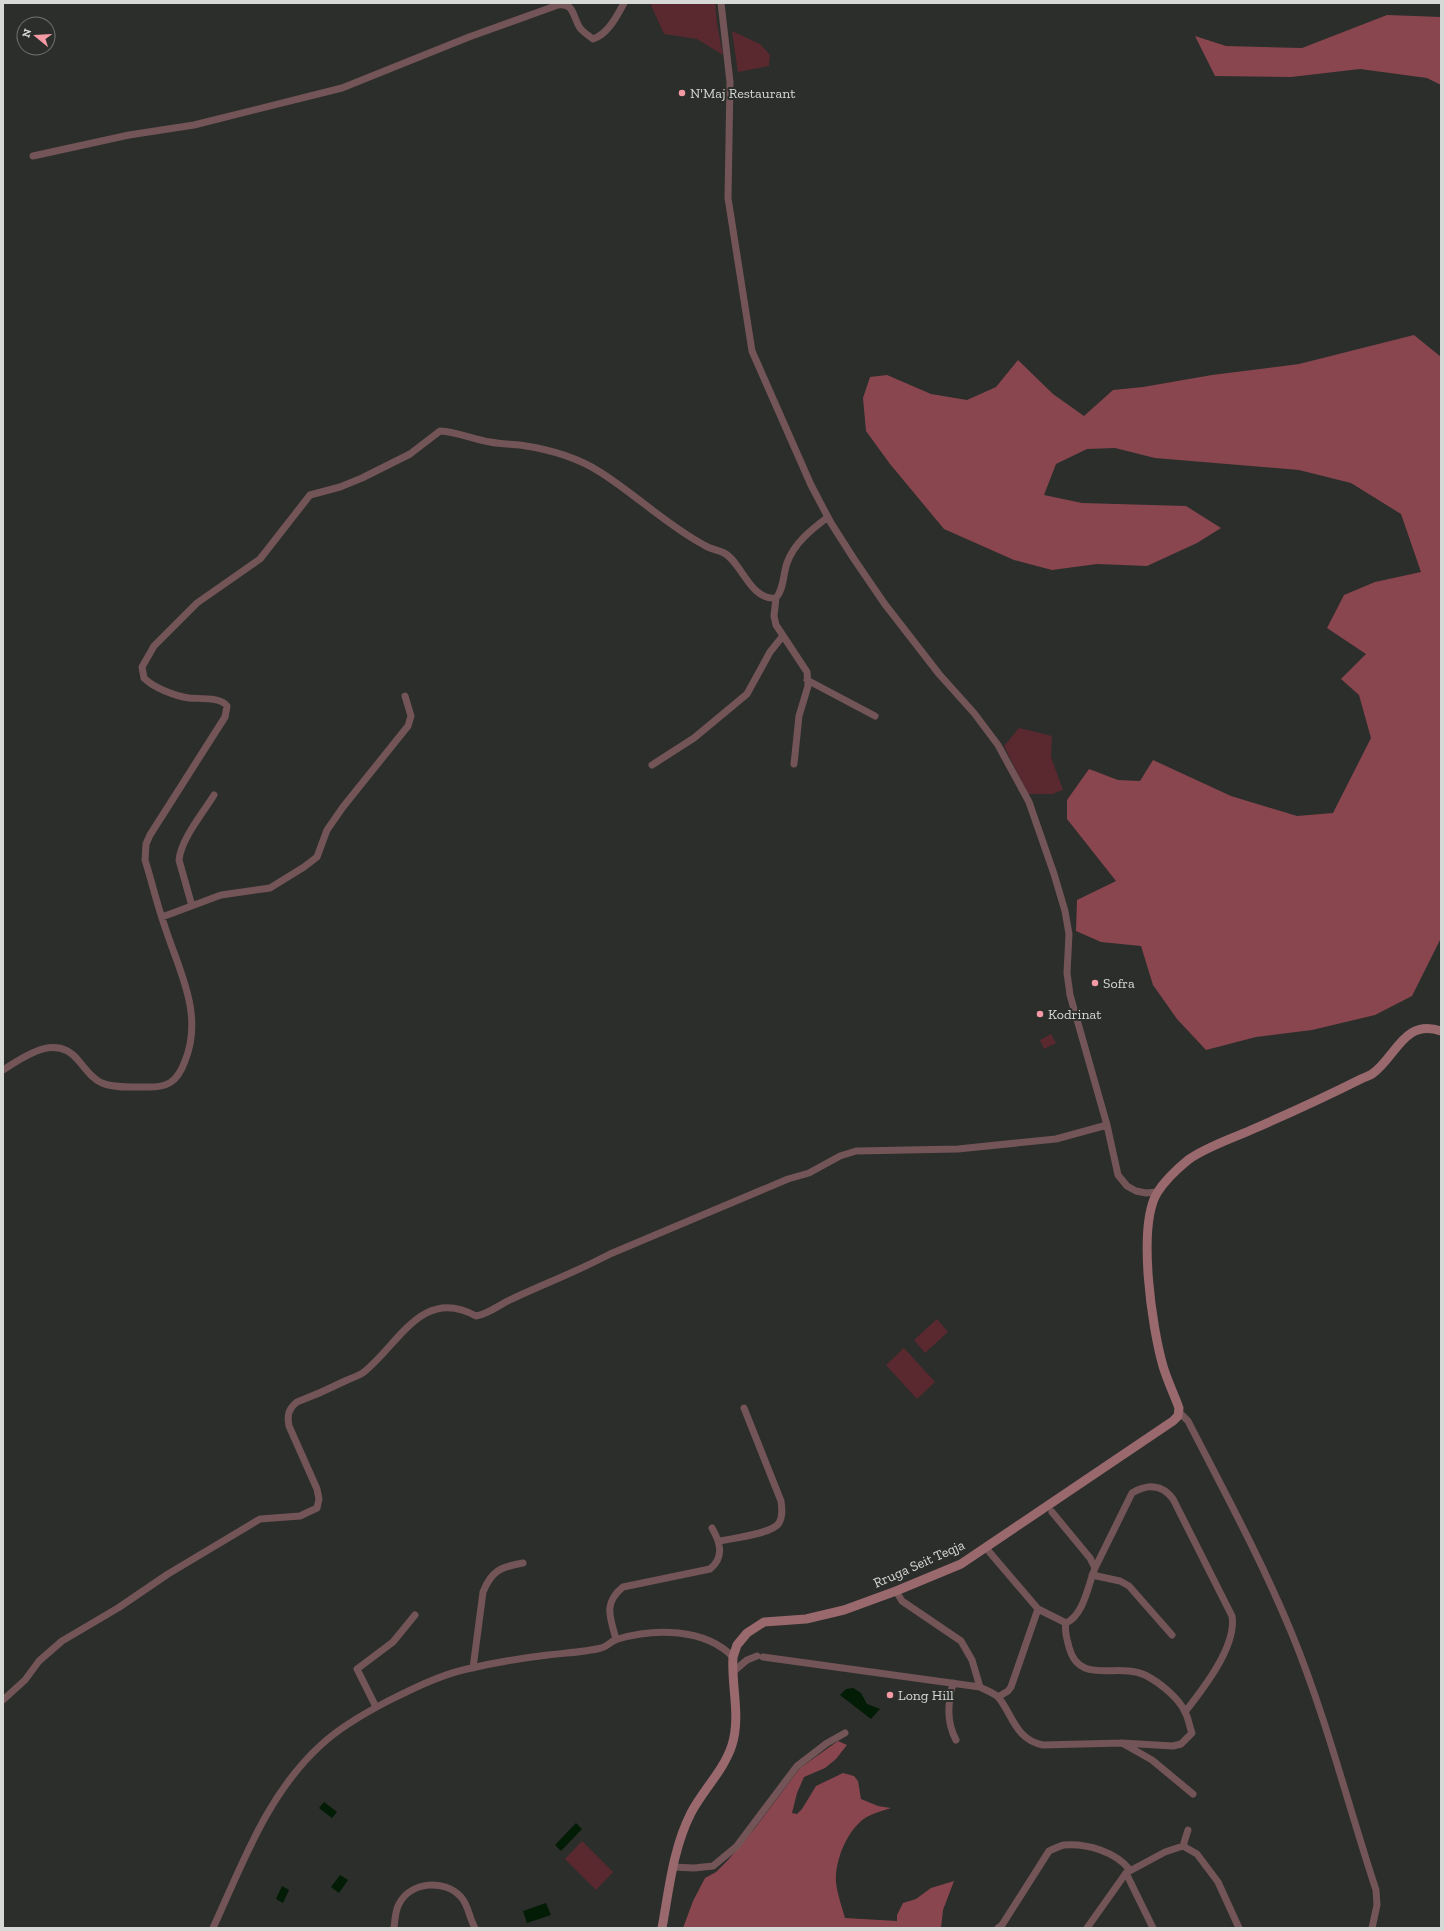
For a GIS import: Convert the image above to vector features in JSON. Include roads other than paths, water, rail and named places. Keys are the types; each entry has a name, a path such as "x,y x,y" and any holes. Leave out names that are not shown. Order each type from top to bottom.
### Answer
{"main road":[{"path":"1179,1412 1162,1366 1151,1304 1147,1236 1149,1217 1157,1192 1170,1176 1199,1154 1373,1074 1406,1037 1415,1031 1428,1028 1441,1031"},
{"name":"Rruga Seit Teqja","path":"733,1656 737,1645 747,1633 764,1622 806,1619 844,1610 896,1591 960,1564 986,1548 1173,1421 1179,1412"},
{"path":"662,1928 673,1867 682,1833 691,1812 732,1746 735,1730 733,1656"}],"street":[{"path":"33,156 200,123 342,88 469,37 558,5 565,4 569,6 581,28 592,39 600,36 606,30 624,3"},
{"path":"721,3 730,82 728,198 752,351 811,485 828,517 884,603 939,674 974,713 998,745 1029,802 1065,911 1069,934 1067,973 1070,995 1107,1125 1115,1165 1122,1182 1136,1191 1146,1193 1157,1192"},
{"path":"3,1070 29,1054 44,1048 58,1047 70,1051 91,1075 100,1083 109,1086 165,1086 175,1081 182,1070 188,1055 192,1032 192,1010 180,966 162,917 145,860 146,844 158,822 225,717 227,706 221,701 187,698 155,686 144,678 142,667 154,646 197,603 260,559 310,495 340,487 362,478 410,454 440,431 500,444 519,445 541,449 563,455 599,472 705,546 725,553 731,558 744,578 763,596 770,599 776,598 780,594 787,563 794,550 813,528 828,517"},
{"path":"776,598 775,620 782,637 807,672 808,686 799,716 794,764"},
{"path":"652,765 694,738 747,694 770,652 782,637"},
{"path":"807,680 875,716"},
{"path":"162,917 221,895 268,888 277,885 316,857 327,830 343,807 408,726 411,716 405,696"},
{"path":"192,906 179,860 180,854 186,840 214,795"},
{"path":"3,1700 25,1680 39,1661 62,1641 118,1608 168,1574 260,1519 300,1516 317,1508 319,1499 317,1489 289,1426 287,1417 291,1407 297,1402 362,1373 402,1331 413,1321 426,1313 438,1309 454,1308 466,1311 476,1316 485,1315 499,1305 563,1275 582,1269 610,1254 788,1179 809,1173 840,1156 856,1151 958,1149 1056,1139 1107,1125"},
{"path":"720,1541 771,1530 779,1523 782,1514 781,1501 744,1408"},
{"path":"1179,1412 1188,1421 1257,1555 1300,1655 1327,1733 1376,1890 1378,1905 1372,1928"},
{"path":"986,1548 1038,1609 1066,1622 1072,1620 1079,1609 1093,1571 1132,1493 1149,1486 1168,1492 1173,1499 1232,1616 1234,1625 1215,1672 1185,1712"},
{"path":"1052,1512 1090,1558 1093,1571"},
{"path":"616,1639 610,1618 610,1604 614,1594 623,1587 710,1569 717,1564 720,1552 720,1541 712,1528"},
{"path":"473,1668 483,1592 494,1573 503,1567 523,1563"},
{"path":"1093,1571 1129,1586 1172,1635"},
{"path":"896,1591 902,1601 961,1641 972,1660 980,1686"},
{"path":"998,1696 1008,1691 1011,1686 1038,1609"},
{"path":"376,1707 357,1670 393,1642 415,1615"},
{"path":"734,1671 747,1660 760,1656 980,1686 998,1696 1006,1707 1013,1724 1021,1734 1035,1744 1059,1746 1122,1743 1164,1746 1181,1744 1192,1733 1185,1712 1170,1694 1146,1676 1127,1670 1086,1670 1078,1665 1070,1651 1065,1628 1066,1622"},
{"path":"213,1928 252,1842 275,1800 298,1770 321,1745 339,1730 376,1707 423,1685 473,1668 548,1655 602,1648 616,1639 649,1632 681,1633 701,1638 726,1649 733,1656"},
{"path":"953,1683 948,1708 952,1729 956,1740"},
{"path":"673,1867 694,1868 714,1866 736,1847 797,1766 826,1743 845,1733"},
{"path":"1122,1743 1152,1760 1193,1794"},
{"path":"1183,1846 1188,1830"},
{"path":"998,1928 1002,1925 1049,1851 1062,1845 1080,1845 1116,1856 1128,1872 1153,1928"},
{"path":"1087,1928 1128,1872 1165,1852 1183,1846 1197,1854 1218,1882 1239,1928"},
{"path":"394,1928 396,1912 404,1898 418,1888 430,1885 446,1887 453,1890 461,1897 468,1908 471,1922 475,1928"}],"place":[{"name":"N'Maj Restaurant","path":"682,93"},
{"name":"Sofra","path":"1095,983"},
{"name":"Kodrinat","path":"1040,1014"},
{"name":"Long Hill","path":"890,1695"}]}
